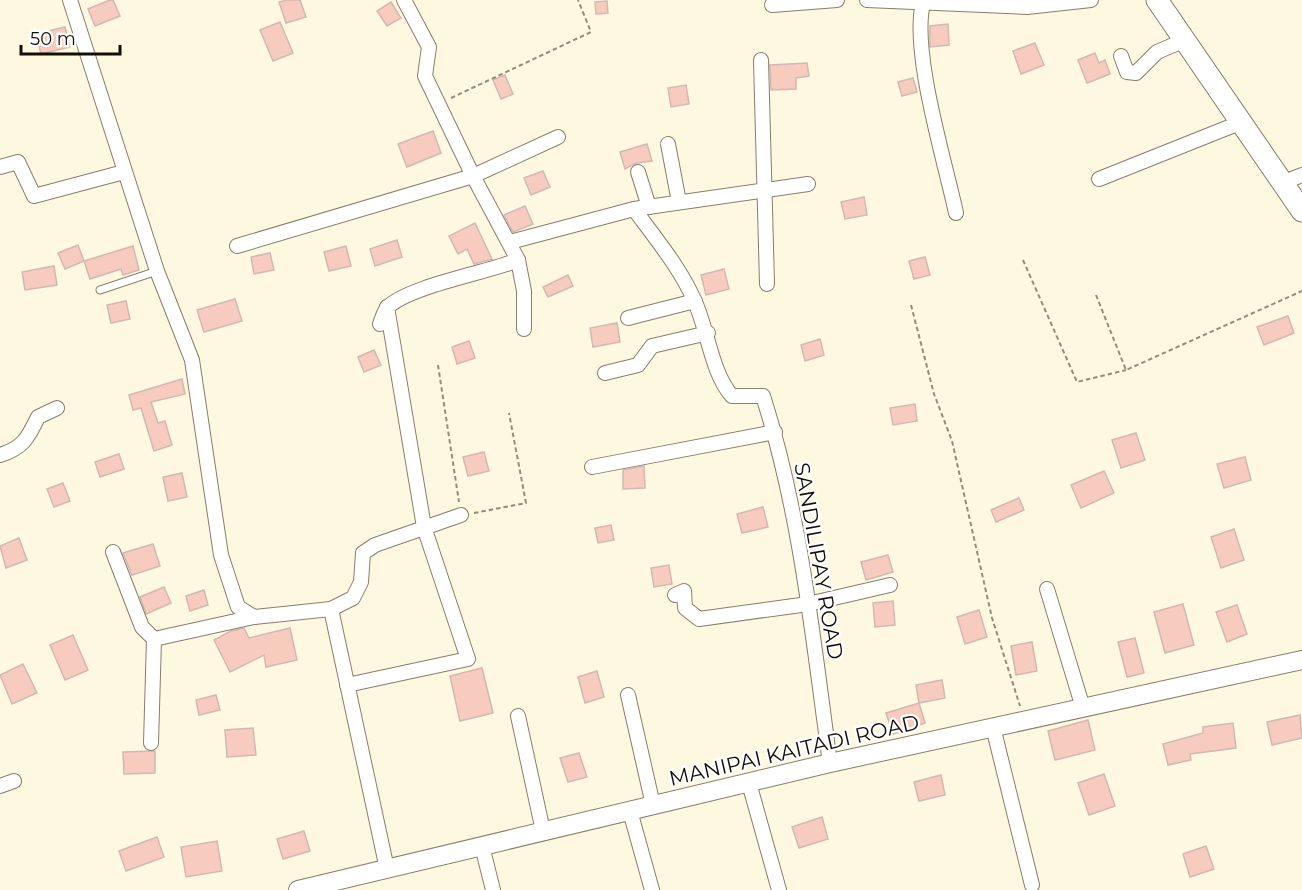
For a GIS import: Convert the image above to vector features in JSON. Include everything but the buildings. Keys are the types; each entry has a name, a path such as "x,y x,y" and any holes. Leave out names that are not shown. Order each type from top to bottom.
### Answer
{"main road":[{"path":"1157,0 1302,211"},
{"name":"MANIPAI KAITADI ROAD","path":"298,890 830,763 1302,660"}],"street":[{"path":"70,0 157,272 192,360 221,555 238,608 254,617"},
{"path":"404,0 429,47 425,76 473,176 518,260 524,291 524,329"},
{"path":"772,5 837,0"},
{"path":"867,0 1027,7 1091,0"},
{"path":"923,3 920,15 924,69 957,213"},
{"path":"1121,56 1126,72 1136,73 1157,52 1185,40"},
{"path":"761,60 767,284"},
{"path":"1099,179 1242,122"},
{"path":"237,246 473,176 558,137"},
{"path":"668,144 679,202"},
{"path":"0,167 18,162 34,196 124,172"},
{"path":"638,172 649,207"},
{"path":"1282,183 1302,175"},
{"path":"510,242 634,209 808,184"},
{"name":"SANDILIPAY ROAD","path":"634,209 684,280 695,301 708,333 722,385 732,396 764,396 775,432 799,540 830,763"},
{"path":"380,324 387,307 423,288 491,271 518,260"},
{"path":"627,318 695,301"},
{"path":"347,685 468,659 424,527 387,307"},
{"path":"605,373 638,365 652,346 708,333"},
{"path":"0,455 14,451 25,443 38,417 57,408"},
{"path":"592,466 775,432"},
{"path":"154,639 254,617 331,609 353,598 361,582 363,553 375,545 461,515"},
{"path":"113,552 142,627 154,639 150,743"},
{"path":"675,595 684,591 685,608 699,619 808,604 890,585"},
{"path":"1047,589 1083,708"},
{"path":"331,609 387,869"},
{"path":"628,695 653,806"},
{"path":"518,716 543,831"},
{"path":"993,727 1032,885"},
{"path":"0,786 14,781"},
{"path":"749,783 779,890"},
{"path":"630,811 652,890"},
{"path":"482,846 493,890"}],"lane":[{"path":"100,290 157,272"}],"path":[{"path":"438,105 591,32 578,0"},
{"path":"1023,260 1077,382 1126,369 1302,291"},
{"path":"1096,295 1126,369"},
{"path":"911,305 934,394 951,441 992,618 1025,720"},
{"path":"438,365 461,515 526,503 509,413"}]}
